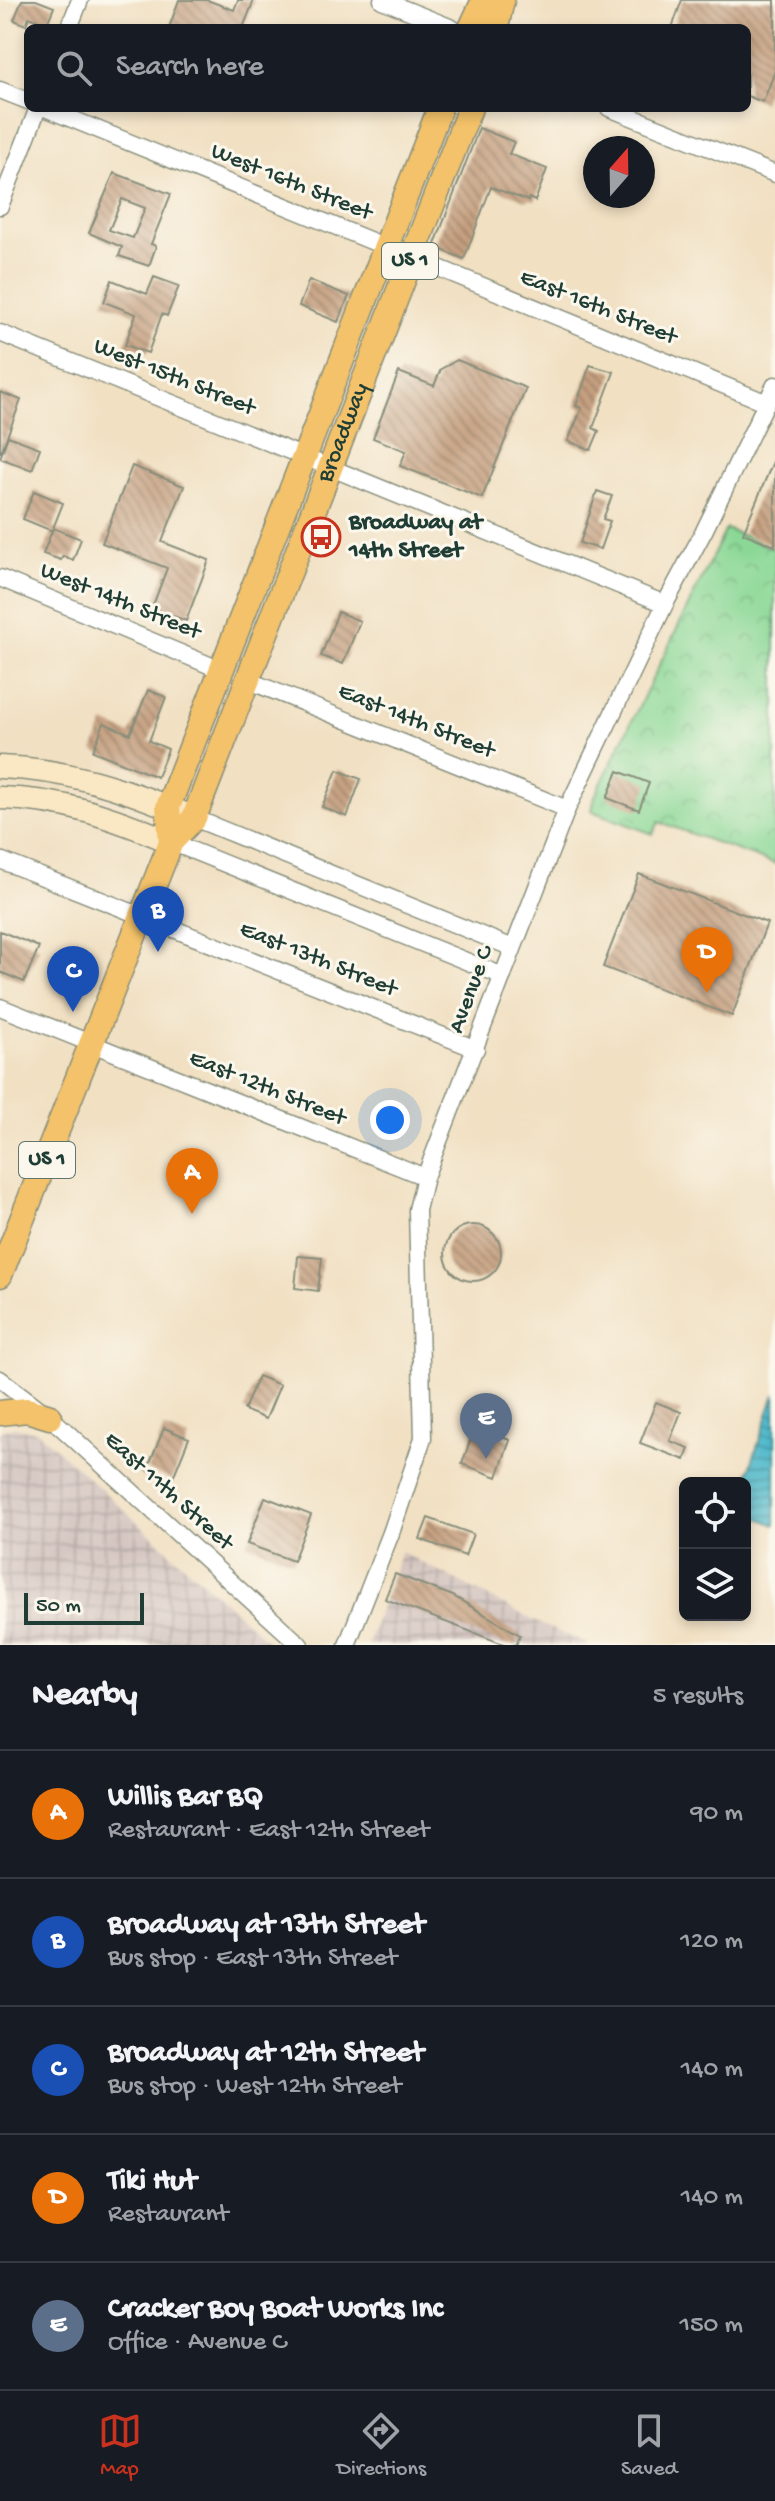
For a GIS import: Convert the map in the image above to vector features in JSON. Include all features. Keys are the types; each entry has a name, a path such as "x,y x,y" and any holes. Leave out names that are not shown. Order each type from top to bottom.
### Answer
{"main road":[{"path":"473,24 484,0"},
{"path":"497,24 502,0"},
{"name":"Broadway","path":"171,842 168,807 438,112"},
{"name":"Broadway","path":"0,1275 171,842 194,818 468,112"},
{"path":"0,1413 27,1410 50,1417"}],"street":[{"path":"71,24 80,0"},
{"path":"382,0 442,24"},
{"path":"0,90 24,99"},
{"path":"0,206 36,112"},
{"name":"West 16th Street","path":"55,112 386,247"},
{"path":"619,112 775,174"},
{"name":"East 16th Street","path":"412,257 767,403"},
{"name":"West 15th Street","path":"0,333 665,604"},
{"name":"Avenue C","path":"347,1645 394,1525 423,1438 417,1210 425,1177 567,809 775,385"},
{"name":"West 14th Street","path":"0,578 221,670"},
{"name":"East 14th Street","path":"247,680 567,809"},
{"path":"0,767 24,768 107,784 513,948"},
{"path":"0,798 78,807 125,822 503,976"},
{"name":"East 13th Street","path":"0,860 476,1049"},
{"name":"East 12th Street","path":"0,1007 425,1177"},
{"name":"East 11th Street","path":"0,1379 50,1417 300,1645"}],"shaded area":[{"path":"13,1427 38,1432 272,1645 0,1645 0,1432"},
{"path":"401,1552 542,1625 590,1645 367,1645"}],"green space":[{"path":"726,529 775,549 775,864 659,822 653,834 592,811 595,796"}],"water":[{"path":"775,1394 775,1525 751,1515 751,1477 747,1477"}],"building":[{"path":"22,0 36,0 54,7 47,24 29,17 26,24 14,20"},
{"path":"179,0 207,0 234,10 238,0 254,0 245,24 170,24"},
{"path":"682,0 775,0 775,71 763,102 751,98 751,24 673,24"},
{"path":"479,128 514,142 509,154 547,169 535,201 491,187 464,259 434,247"},
{"path":"114,173 171,194 151,244 156,246 149,266 119,256 122,247 89,233","holes":["122,199 145,208 133,238 109,230"]},
{"path":"154,277 179,286 167,316 162,314 148,353 125,345 136,314 104,302 112,280 147,294"},
{"path":"309,280 349,296 338,322 299,306"},
{"path":"457,360 526,388 482,498 400,466 406,451 373,438 399,372 434,386 441,369"},
{"path":"590,365 614,372 593,428 599,431 591,450 568,441 582,408 576,406"},
{"path":"0,392 21,400 1,452 0,452"},
{"path":"8,436 40,448 32,470 0,458"},
{"path":"775,457 775,546 743,533"},
{"path":"132,466 184,486 162,542 209,560 186,621 152,608 167,568 102,543"},
{"path":"34,491 63,503 52,531 23,519"},
{"path":"597,491 612,496 603,519 610,521 600,549 580,543"},
{"path":"53,528 81,539 73,560 43,554"},
{"path":"338,612 360,621 343,664 321,656"},
{"path":"148,690 166,697 149,741 168,749 157,777 93,751 104,723 130,734"},
{"path":"337,770 361,779 347,817 322,807"},
{"path":"618,771 649,783 639,810 607,798"},
{"path":"639,874 767,923 732,1016 603,967"},
{"path":"0,931 39,947 24,982 0,972"},
{"path":"473,1225 493,1233 501,1253 493,1273 473,1281 453,1273 445,1253 453,1233"},
{"path":"298,1256 322,1258 318,1291 295,1288"},
{"path":"258,1376 280,1385 266,1419 244,1410"},
{"path":"656,1402 681,1412 670,1441 689,1448 685,1460 640,1443"},
{"path":"475,1427 510,1440 497,1477 462,1464"},
{"path":"164,1428 189,1438 172,1480 147,1470"},
{"path":"265,1497 311,1515 293,1561 247,1544"},
{"path":"428,1518 473,1534 465,1556 420,1539"},
{"path":"395,1574 453,1596 520,1635 516,1645 506,1645 385,1599"}],"place":[{"name":"Broadway at 14th Street","path":"321,537"},
{"name":"Broadway at 13th Street","path":"158,952"},
{"name":"Tiki Hut","path":"707,993"},
{"name":"Broadway at 12th Street","path":"73,1012"},
{"name":"Willis Bar BQ","path":"192,1214"},
{"name":"Cracker Boy Boat Works Inc","path":"486,1459"}]}
